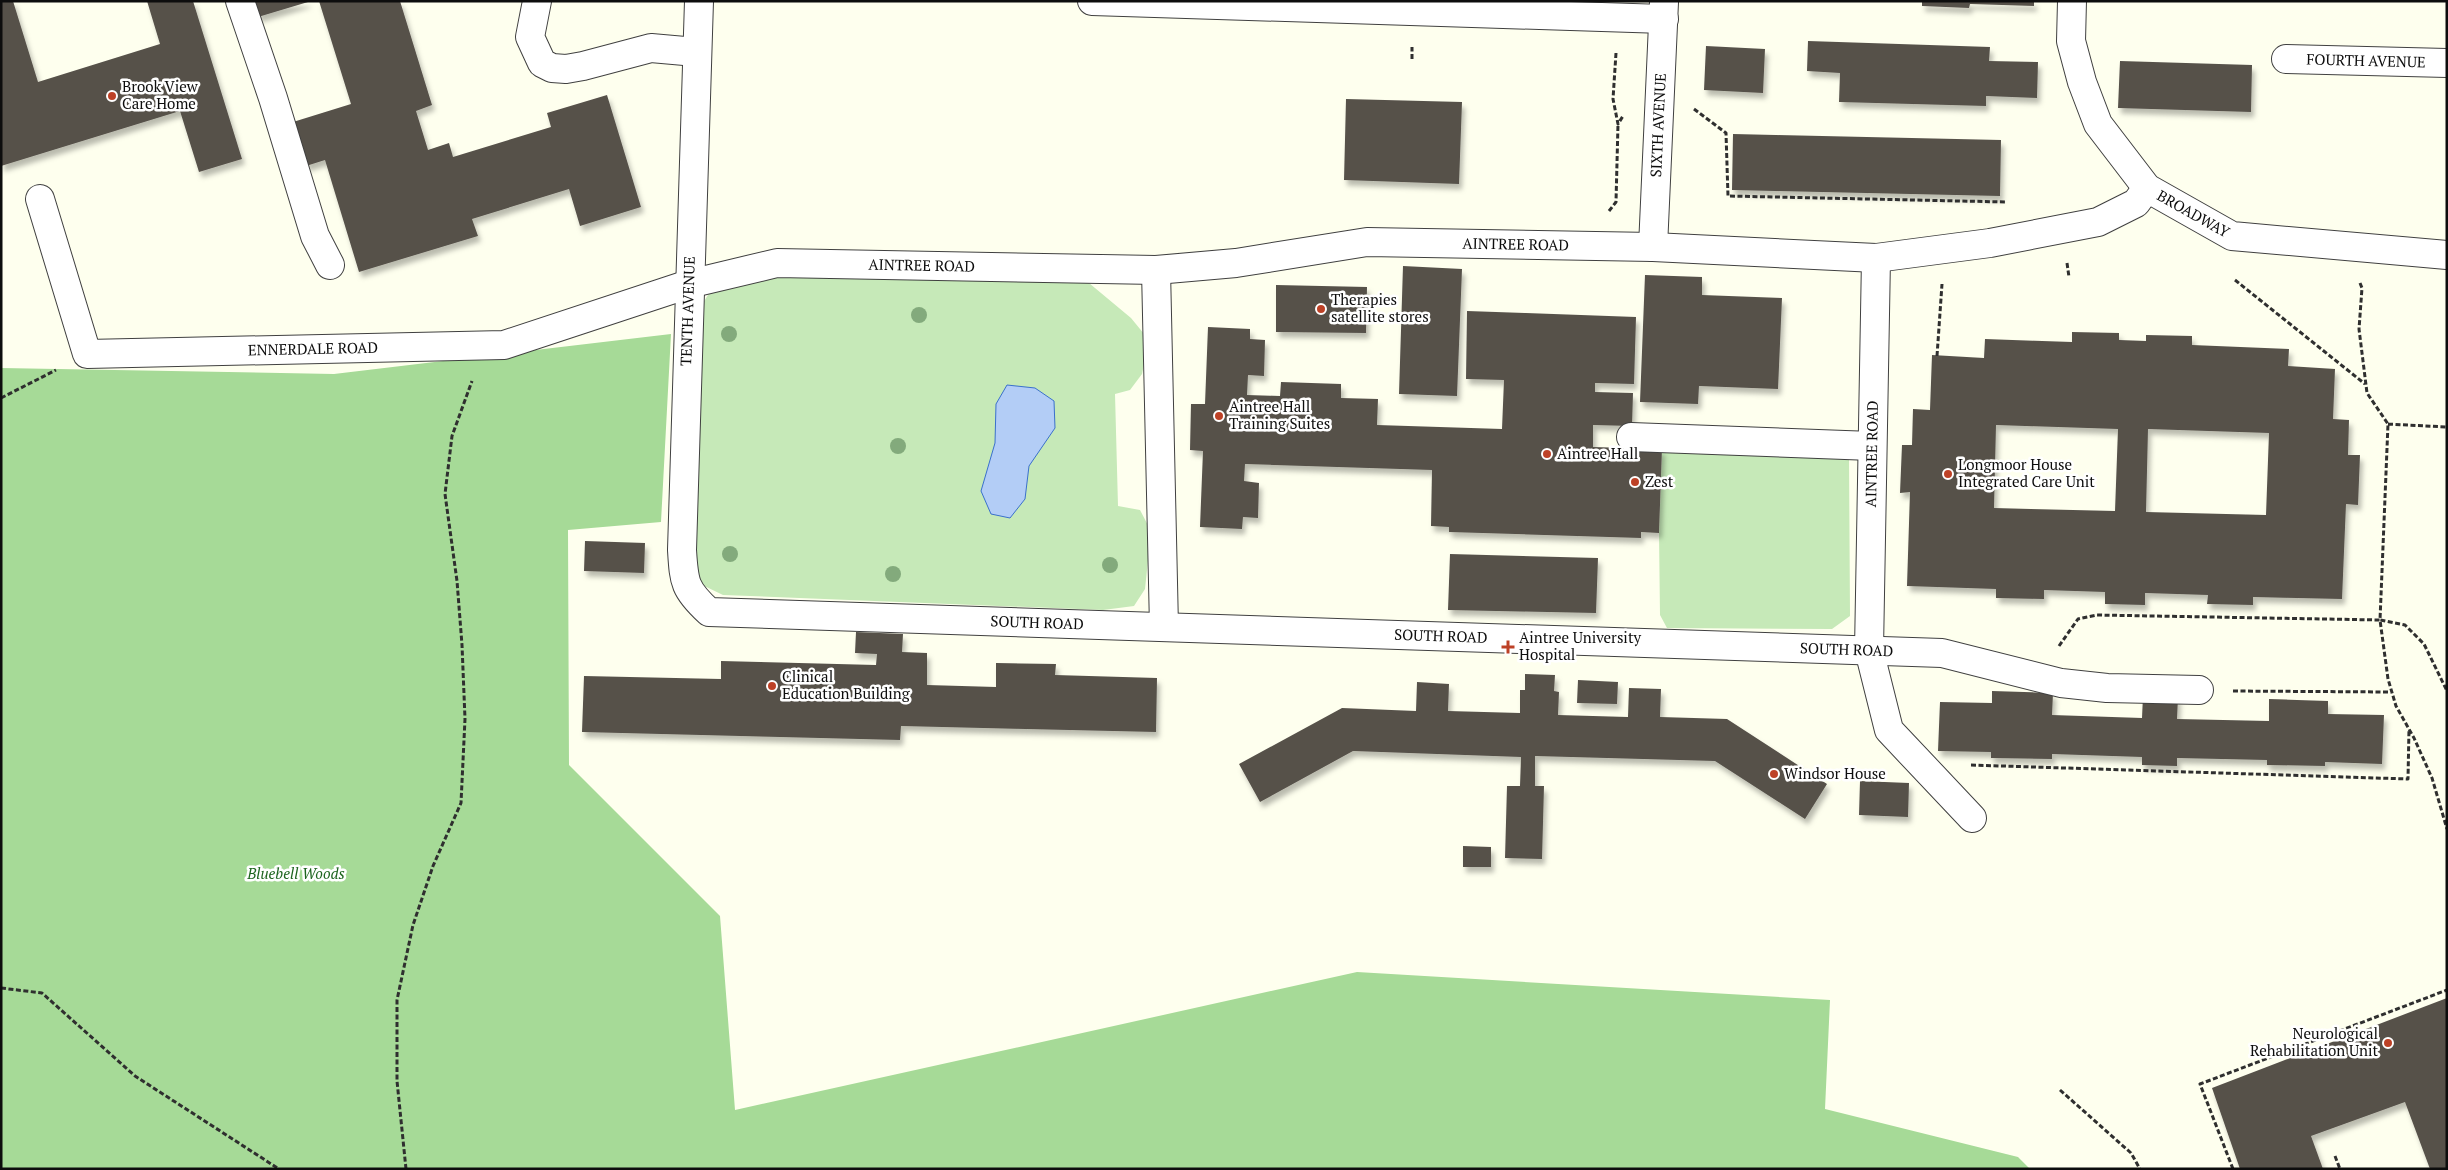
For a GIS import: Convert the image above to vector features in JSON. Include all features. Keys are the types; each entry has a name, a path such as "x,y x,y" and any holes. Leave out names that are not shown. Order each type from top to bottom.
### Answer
{"lane":[{"path":"240,1 273,98 315,236 330,265"},
{"path":"537,1 530,37 542,63 552,68 566,69 583,66 651,48 696,52"},
{"name":"TENTH AVENUE","path":"699,1 682,550 684,582 695,599 709,612"},
{"path":"1092,1 1664,10"},
{"name":"BROADWAY","path":"2072,1 2071,40 2082,82 2098,124 2147,188 2232,236 2447,255"},
{"name":"SIXTH AVENUE","path":"1653,247 1664,10"},
{"name":"FOURTH AVENUE","path":"2286,60 2447,63"},
{"name":"AINTREE ROAD","path":"689,284 777,263 1156,270 1236,263 1367,242 1653,247 1876,258 1990,243 2098,222 2136,203 2147,188"},
{"path":"40,200 87,354"},
{"name":"AINTREE ROAD","path":"1876,258 1869,650 1889,730 1972,818"},
{"path":"1156,270 1164,626"},
{"name":"ENNERDALE ROAD","path":"87,354 504,345 689,284"},
{"path":"1631,436 1872,446"},
{"name":"SOUTH ROAD","path":"709,612 1942,653 2061,683 2107,688 2199,690"}],"path":[{"path":"1692,108 1726,133 1728,196 2015,202"},
{"path":"1605,215 1616,202 1618,124"},
{"path":"2235,280 2366,385"},
{"path":"2360,281 2362,288 2359,329 2367,394 2388,424 2380,620 2382,648 2396,706 2409,728 2432,778 2447,829"},
{"path":"1937,356 1942,282"},
{"path":"406,1169 398,1082 397,1000 413,925 433,866 461,803 465,718 462,645 457,581 445,494 452,436 474,375 504,345"},
{"path":"1,398 87,354"},
{"path":"2388,424 2447,427"},
{"path":"2037,677 2078,619 2097,615 2380,620 2405,624 2424,644 2447,691"},
{"path":"2199,690 2392,692"},
{"path":"1921,764 2408,778 2409,728"},
{"path":"1,988 42,993 135,1076 279,1169"},
{"path":"2234,1169 2200,1084 2447,990"},
{"path":"2060,1090 2131,1153 2140,1169"},
{"path":"2335,1156 2340,1169"}],"green space":[{"path":"780,274 847,274 1089,283 1131,318 1149,340 1142,374 1130,390 1115,394 1118,506 1140,510 1151,531 1145,589 1134,606 1103,610 723,595 694,581 696,314 713,287"},
{"name":"Bluebell Woods","path":"671,334 661,522 568,530 569,765 720,916 735,1110 1357,972 1830,1000 1825,1109 2018,1157 2030,1169 1,1169 1,368 334,374"},
{"path":"1662,449 1849,455 1850,616 1832,629 1667,628 1660,615 1659,533"}],"water":[{"path":"1007,385 1035,388 1054,401 1055,428 1029,466 1025,499 1010,518 991,514 981,491 995,443 996,404"}],"building":[{"name":"Brook View Care Home","path":"1,1 13,1 38,82 160,44 147,1 193,1 242,159 199,172 180,111 1,166"},
{"path":"253,1 308,1 308,2 258,17"},
{"path":"319,1 400,1 432,105 416,111 428,150 449,143 453,157 551,127 547,113 607,95 641,207 580,226 569,189 472,219 478,236 359,272 325,160 306,166 293,122 351,104"},
{"path":"1922,1 2034,1 2034,6 1970,4 1969,8 1922,6"},
{"path":"1808,41 1990,47 1989,61 2038,62 2037,98 1986,96 1986,106 1839,102 1840,73 1807,71"},
{"path":"1706,46 1765,49 1763,93 1704,90"},
{"path":"2120,61 2252,65 2251,112 2118,108"},
{"path":"1346,99 1462,102 1459,184 1344,180"},
{"path":"1733,134 2001,140 2000,196 1732,190"},
{"path":"1403,266 1462,269 1457,396 1399,394"},
{"path":"1645,275 1702,277 1702,295 1782,298 1778,389 1699,386 1698,404 1640,402"},
{"name":"Therapies satellite stores","path":"1276,285 1367,287 1366,333 1276,332"},
{"path":"1467,311 1636,317 1634,384 1595,383 1595,392 1633,393 1632,426 1593,425 1593,447 1662,449 1659,533 1641,532 1641,538 1449,532 1449,527 1431,526 1432,470 1245,464 1244,481 1259,483 1258,518 1243,517 1242,529 1200,527 1203,451 1190,450 1191,404 1205,404 1208,327 1250,329 1250,339 1265,340 1264,376 1248,375 1247,395 1280,396 1281,382 1341,384 1341,398 1378,399 1377,425 1502,429 1504,380 1466,379"},
{"name":"Longmoor House Integrated Care Unit","path":"2072,332 2119,333 2119,340 2146,341 2146,335 2192,336 2192,345 2289,349 2288,366 2335,369 2333,419 2349,420 2348,455 2360,455 2358,505 2346,504 2342,599 2253,597 2253,605 2207,604 2208,595 2145,593 2145,605 2105,604 2105,592 2044,590 2044,599 1996,598 1996,589 1907,586 1910,492 1900,493 1902,445 1912,445 1913,409 1930,410 1932,355 1984,358 1985,339 2072,342","holes":["1996,425 2118,429 2115,511 1994,508","2148,429 2269,433 2266,515 2146,512"]},
{"path":"585,541 645,543 644,573 584,571"},
{"path":"1450,554 1598,558 1596,613 1448,610"},
{"name":"Clinical Education Building","path":"856,632 903,634 902,652 927,653 927,685 996,687 996,663 1056,664 1055,675 1157,678 1156,732 901,726 900,740 582,732 584,676 721,679 721,661 876,665 877,654 855,653"},
{"name":"Windsor House","path":"1525,674 1555,675 1554,691 1559,692 1558,715 1628,717 1629,688 1661,689 1660,717 1727,719 1827,784 1805,819 1715,761 1535,756 1535,786 1544,786 1542,859 1505,858 1507,786 1520,786 1521,757 1353,751 1260,802 1239,764 1342,708 1416,711 1417,682 1449,684 1448,711 1520,713 1520,690 1525,690"},
{"path":"1578,680 1618,682 1617,704 1577,703"},
{"path":"1992,691 2053,693 2052,715 2142,718 2143,696 2178,697 2177,719 2269,721 2269,699 2328,701 2328,714 2384,715 2382,764 2325,762 2325,766 2267,765 2267,760 2177,758 2177,766 2142,765 2142,757 2052,754 2052,759 1991,758 1991,752 1938,751 1940,702 1992,703"},
{"path":"1860,781 1909,783 1908,817 1859,815"},
{"path":"1463,846 1491,847 1491,867 1463,867"},
{"name":"Neurological Rehabilitation Unit","path":"2447,998 2447,1169 2430,1169 2405,1102 2311,1136 2323,1169 2240,1169 2212,1088"}],"place":[{"name":"Brook View Care Home","path":"112,96"},
{"name":"Therapies satellite stores","path":"1321,309"},
{"name":"Aintree Hall Training Suites","path":"1219,416"},
{"name":"Aintree Hall","path":"1547,454"},
{"name":"Longmoor House Integrated Care Unit","path":"1948,474"},
{"name":"Zest","path":"1635,482"},
{"name":"Aintree University Hospital","path":"1508,647"},
{"name":"Clinical Education Building","path":"772,686"},
{"name":"Windsor House","path":"1774,774"},
{"name":"Neurological Rehabilitation Unit","path":"2388,1043"}]}
